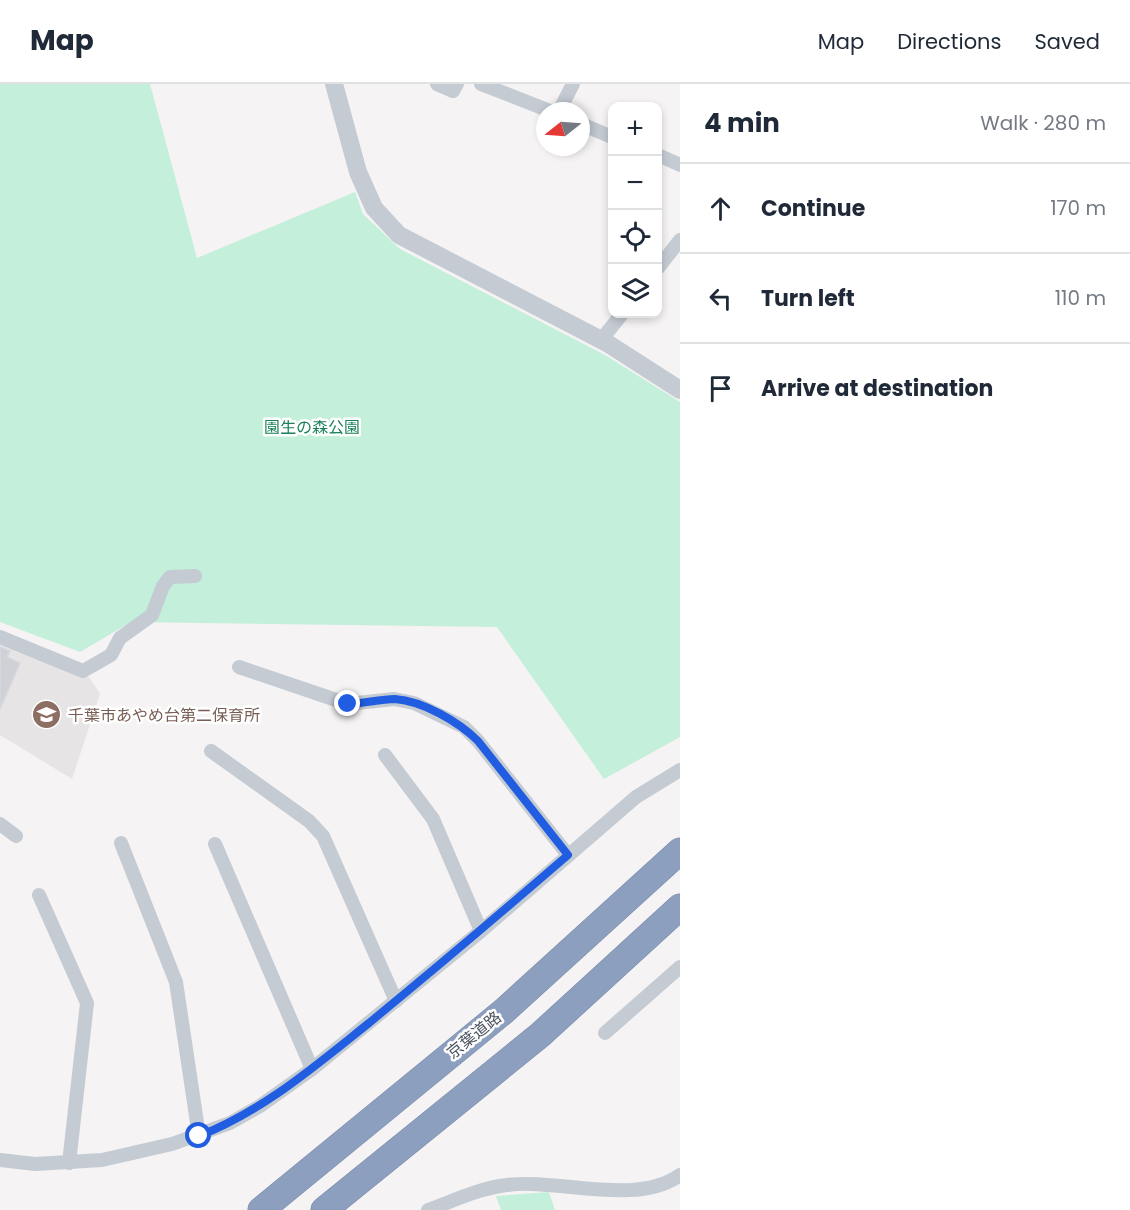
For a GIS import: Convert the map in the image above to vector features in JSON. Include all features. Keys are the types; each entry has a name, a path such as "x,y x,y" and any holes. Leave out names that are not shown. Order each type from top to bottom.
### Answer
{"highway":[{"name":"京葉道路","path":"261,1210 504,1011 680,851"},
{"path":"324,1210 540,1035 680,907"}],"street":[{"path":"334,84 358,172 374,208 399,235 601,340 680,390"},
{"path":"437,84 453,90 457,84"},
{"path":"482,84 536,105"},
{"path":"563,102 573,84"},
{"path":"590,128 608,135"},
{"path":"659,156 680,165"},
{"path":"660,264 680,240"},
{"path":"601,340 619,318"},
{"path":"0,638 83,671 111,655 125,634 152,615 163,586 170,577 195,576"},
{"path":"239,667 348,704 394,699 414,703 464,727 478,741 568,855"},
{"path":"212,751 309,821 323,836 396,1000"},
{"path":"385,755 433,819 481,931"},
{"path":"0,1160 35,1164 69,1163 140,1152 199,1136 230,1124 312,1069 481,931 636,797 680,770"},
{"path":"0,824 16,836"},
{"path":"121,843 176,982 199,1136"},
{"path":"215,844 312,1069"},
{"path":"39,896 82,987 87,1003 69,1163"},
{"path":"604,1033 680,967"},
{"path":"428,1210 507,1184 642,1189 671,1181 680,1175"}],"shaded area":[{"name":"千葉市あやめ台第二保育所","path":"0,641 89,677 100,694 72,779 0,735"}],"green space":[{"name":"園生の森公園","path":"0,84 150,84 197,258 355,192 363,214 400,249 605,355 680,402 680,737 604,779 497,627 131,622 80,652 0,622"},
{"path":"549,1192 555,1210 501,1210 496,1196"}],"building":[{"path":"0,647 10,651 7,657 20,663 0,709"}],"place":[{"name":"千葉市あやめ台第二保育所","path":"47,715"}],"route":[{"path":"199,1136 230,1124 312,1069 481,931 568,855 478,741 464,727 414,703 394,699 348,704"}]}
